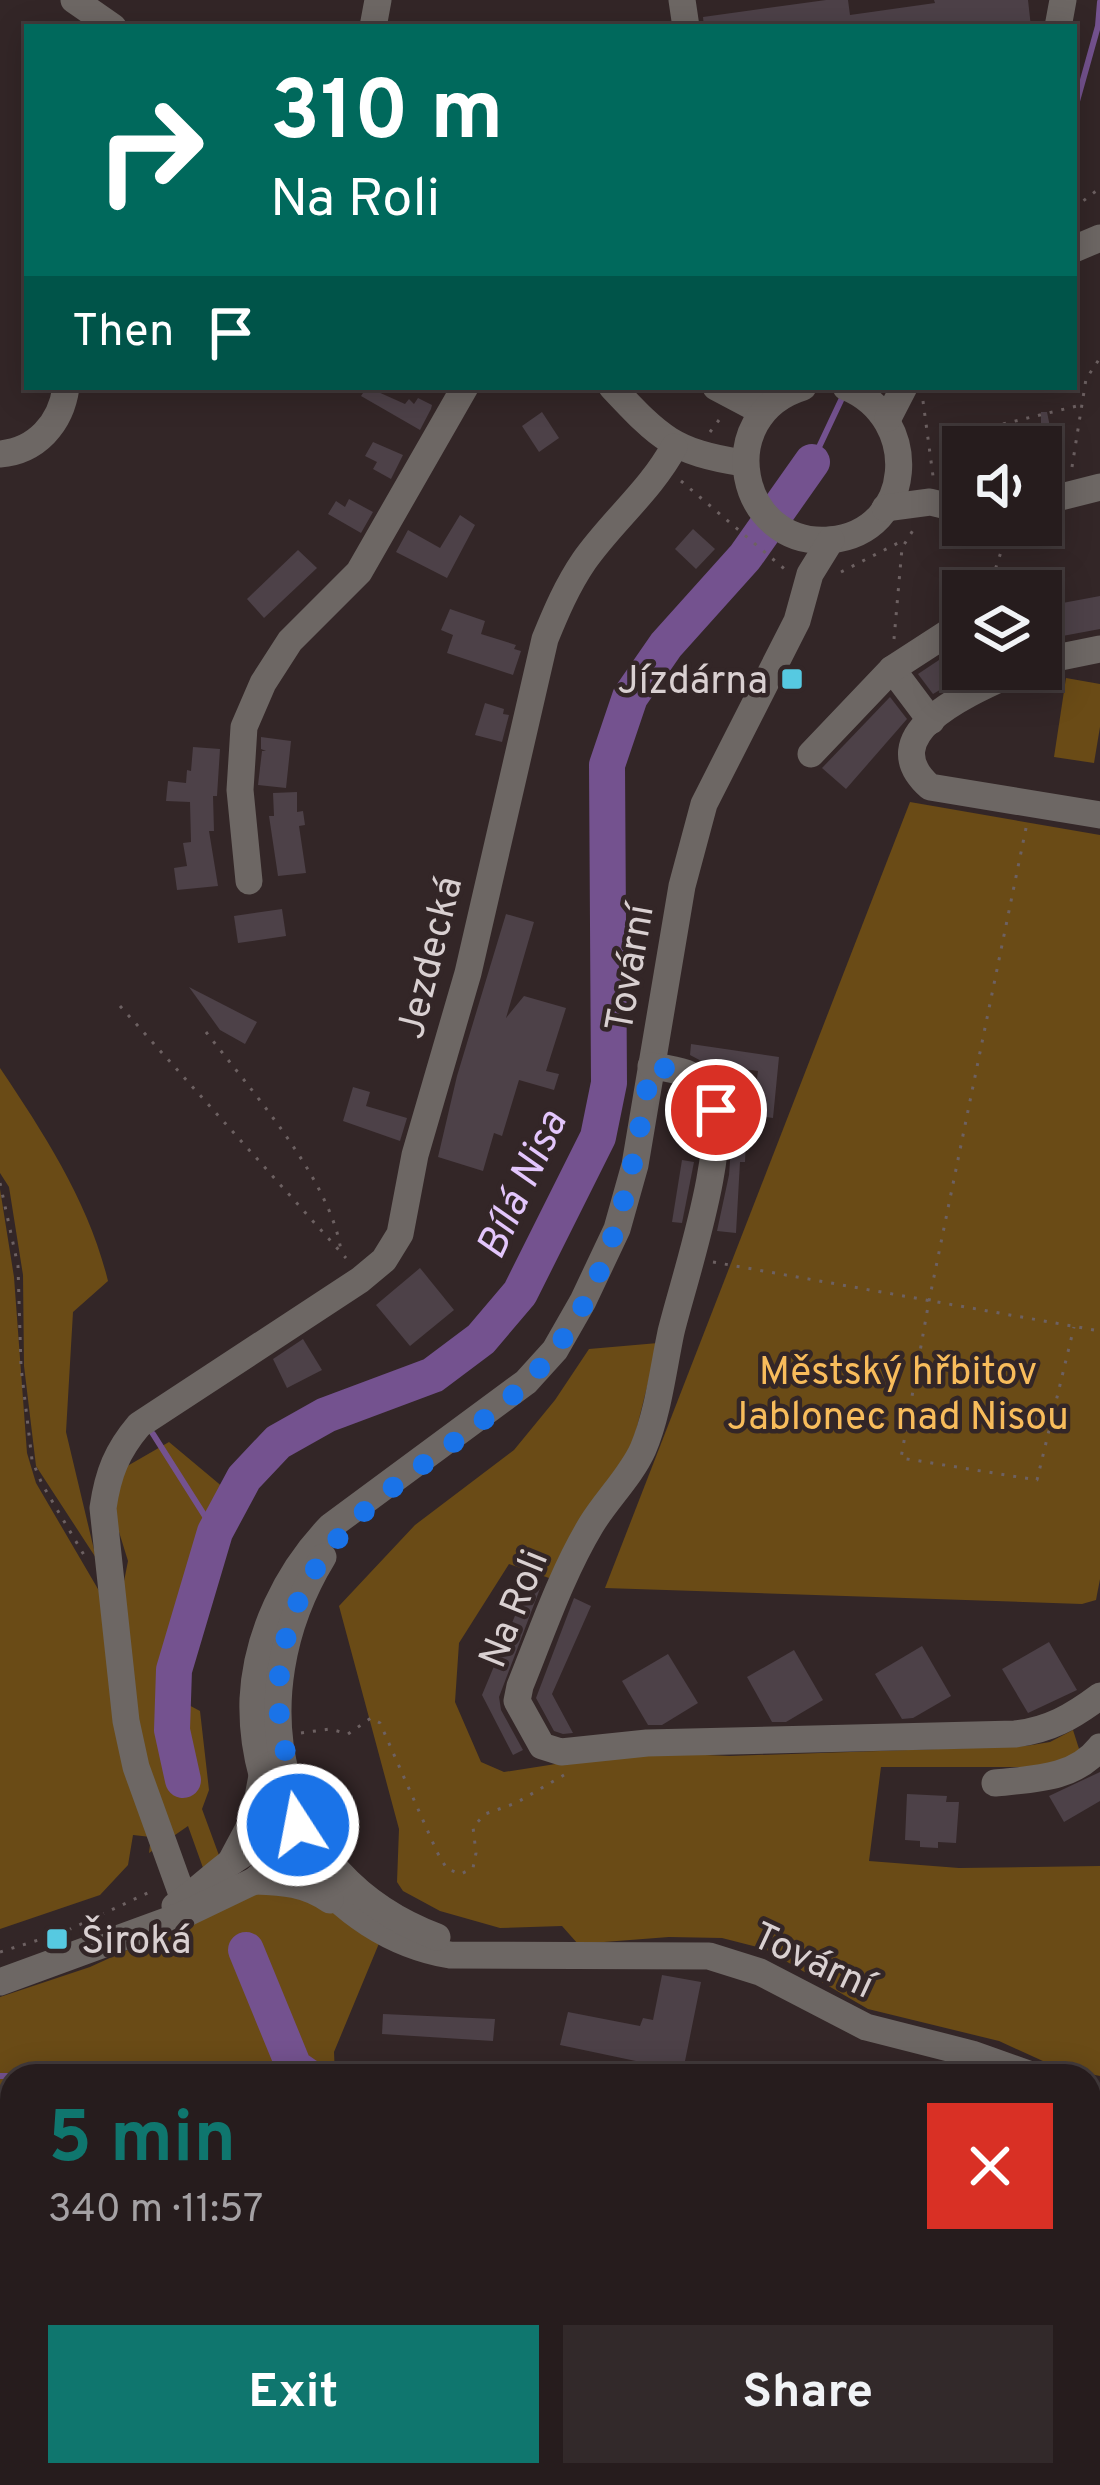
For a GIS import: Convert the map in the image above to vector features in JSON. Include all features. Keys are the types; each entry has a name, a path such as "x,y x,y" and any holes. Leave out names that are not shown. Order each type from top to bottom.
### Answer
{"street":[{"path":"74,0 109,24"},
{"path":"0,454 25,452 43,436 66,390"},
{"path":"249,881 240,790 244,727 263,682 290,641 359,572 463,390"},
{"path":"614,390 668,456 703,457 746,450"},
{"path":"722,390 750,405 788,392"},
{"path":"866,390 895,432 901,462 885,508"},
{"path":"888,418 902,390"},
{"path":"788,392 746,450 752,494 762,510 807,535 856,531 885,508 932,489"},
{"name":"Jezdecká","path":"184,1900 131,1744 103,1508 108,1475 119,1448 139,1425 360,1280 384,1260 400,1234 416,1155 469,973 545,640 559,603 585,560 668,456"},
{"path":"901,462 942,496"},
{"path":"807,535 812,574"},
{"name":"Tovární","path":"483,1954 412,1928 364,1898 304,1846 274,1809 262,1772 253,1701 271,1619 308,1549 332,1526 526,1382 569,1329 622,1214 635,1165 682,886 704,804 796,621 812,574"},
{"path":"812,754 892,669 942,637"},
{"path":"1062,657 1100,649"},
{"path":"892,669 931,721"},
{"path":"976,690 917,732 909,749 914,772 930,787 1100,815"},
{"name":"Na Roli","path":"651,1066 701,1080 716,1110 709,1175 693,1258 643,1450 591,1526 520,1685 517,1701 542,1746 560,1752 647,1743 1015,1734 1043,1730 1100,1696"},
{"name":"Tovární","path":"388,1488 326,1552 311,1576 290,1629 277,1706 279,1737 304,1846 323,1888 388,1937 422,1951 528,1958 709,1955 760,1972 866,2027 1000,2064"},
{"path":"995,1783 1065,1773 1100,1747"},
{"path":"231,1861 254,1817 262,1772"},
{"path":"128,1935 184,1900 231,1861 268,1842 304,1846"},
{"path":"0,1982 183,1915 254,1881 282,1857 304,1846"},
{"path":"254,1881 312,1888 356,1916"}],"path":[{"path":"1087,490 1072,466 1079,406 1091,367 1100,358"},
{"path":"921,390 932,489"},
{"path":"1003,424 1079,406"},
{"path":"668,456 763,552 812,574 906,541"},
{"path":"892,669 902,548 914,527"},
{"path":"1026,828 901,1458 1037,1480 1074,1327"},
{"path":"120,1006 342,1252 339,1233 314,1182 276,1122 206,1032"},
{"path":"0,1184 18,1266 21,1367 32,1460 41,1484 85,1556 93,1566 110,1564"},
{"path":"693,1258 1100,1331"},
{"path":"291,1734 330,1729 348,1733 371,1718 380,1723 437,1852 447,1869 461,1874 473,1868 473,1827 485,1814 516,1803 574,1769"},
{"path":"0,1952 111,1912 155,1889 162,1870 174,1865"}],"green space":[{"path":"1066,678 1100,684 1094,763 1054,757"},
{"name":"Městský hřbitov Jablonec nad Nisou","path":"910,802 1100,835 1100,1579 1096,1600 1082,1604 605,1588"},
{"path":"0,1068 77,1197 108,1281 73,1312 66,1432 96,1558 36,1466 24,1366 23,1275 9,1187 0,1173"},
{"path":"0,1189 14,1277 27,1453 36,1483 112,1613 134,1684 118,1612 128,1561 103,1480 169,1442 224,1488 197,1559 163,1682 168,1694 200,1711 209,1790 202,1809 224,1869 207,1879 188,1826 149,1853 151,1837 133,1835 128,1865 100,1895 0,1929"},
{"path":"658,1343 632,1447 549,1578 509,1564 459,1643 455,1702 481,1762 504,1772 632,1752 730,1756 1026,1746 1050,1742 1073,1730 1081,1755 1061,1767 881,1767 869,1861 959,1868 1100,1866 1100,2064 1049,2064 999,2041 868,2009 765,1949 722,1938 578,1944 562,1926 500,1928 440,1911 403,1891 397,1882 399,1829 339,1606 415,1525 514,1450 589,1349"},
{"path":"266,1889 315,1899 380,1941 334,2052 334,2064 0,2064 0,1997 90,1967"}],"building":[{"path":"826,0 848,0 850,15 934,0 1028,0 1031,24 704,24 703,17"},
{"path":"365,390 374,390 405,404 409,399 414,404 418,398 432,405 420,430 361,396"},
{"path":"542,412 559,438 539,452 522,426"},
{"path":"1041,412 1047,412 1050,426 1041,426"},
{"path":"373,442 403,455 391,479 373,469 377,462 365,456"},
{"path":"349,499 373,512 361,533 328,514 336,501 345,507"},
{"path":"460,515 475,525 447,578 396,552 408,530 440,548"},
{"path":"693,529 715,549 696,569 675,549"},
{"path":"298,550 317,568 264,618 247,599"},
{"path":"1100,596 1100,629 1062,636 1062,603"},
{"path":"450,609 485,621 481,634 516,645 514,649 521,651 513,675 447,653 453,635 441,630"},
{"path":"942,658 942,689 933,694 918,674"},
{"path":"890,697 907,719 846,789 822,768"},
{"path":"485,703 509,715 502,742 475,735"},
{"path":"261,737 291,741 286,788 258,785 262,751 266,751 261,749"},
{"path":"193,747 220,749 214,831 209,831 218,886 177,890 174,868 187,866 183,843 191,842 190,802 166,801 168,781 186,783"},
{"path":"297,792 297,812 303,811 305,825 299,826 306,873 278,876 269,816 274,816 273,793"},
{"path":"282,909 286,936 238,943 234,916"},
{"path":"506,914 534,922 506,1018 524,996 566,1008 546,1071 559,1074 554,1090 519,1080 502,1136 494,1133 483,1171 438,1157"},
{"path":"189,987 257,1022 245,1044 220,1030"},
{"path":"691,1044 779,1057 773,1118 752,1115 758,1071 707,1064 690,1055"},
{"path":"353,1087 370,1092 366,1106 407,1118 400,1141 343,1121"},
{"path":"733,1119 747,1119 736,1233 717,1231 729,1175"},
{"path":"682,1160 694,1162 682,1223 672,1222"},
{"path":"420,1268 454,1310 410,1346 376,1305"},
{"path":"303,1339 322,1370 287,1388 273,1359"},
{"path":"529,1582 541,1586 499,1697 523,1750 513,1755 482,1695"},
{"path":"574,1598 591,1606 552,1694 573,1733 563,1734 554,1731 536,1698"},
{"path":"1049,1642 1077,1690 1028,1713 1002,1669"},
{"path":"922,1646 951,1696 913,1718 902,1719 875,1674"},
{"path":"794,1650 823,1700 786,1722 772,1722 747,1677"},
{"path":"668,1654 698,1703 662,1725 648,1725 622,1681"},
{"path":"1100,1772 1100,1801 1064,1822 1049,1796"},
{"path":"907,1794 947,1796 946,1802 959,1802 956,1843 920,1847 920,1841 905,1840"},
{"path":"662,1975 701,1982 684,2064 650,2064 560,2045 568,2012 640,2026 643,2018 653,2020"},
{"path":"383,2014 495,2019 493,2041 382,2034"}],"waterway":[{"name":"Bílá Nisa","path":"1077,101 1100,2"},
{"name":"Bílá Nisa","path":"812,462 843,396"},
{"name":"Bílá Nisa","path":"183,1780 172,1730 174,1670 215,1532 244,1478 278,1442 326,1415 433,1375 481,1339 520,1293 598,1137 609,1083 607,765 630,697 666,645 745,557 812,462"},
{"path":"153,1434 215,1532"},
{"name":"Bílá Nisa","path":"246,1950 293,2064"}],"place":[{"name":"Jízdárna","path":"792,679"},
{"name":"Široká","path":"57,1939"}],"route":[{"path":"298,1825 277,1706 281,1660 311,1576 326,1552 388,1488 526,1382 555,1350 617,1229 635,1165 651,1066 701,1080 716,1110"}]}
